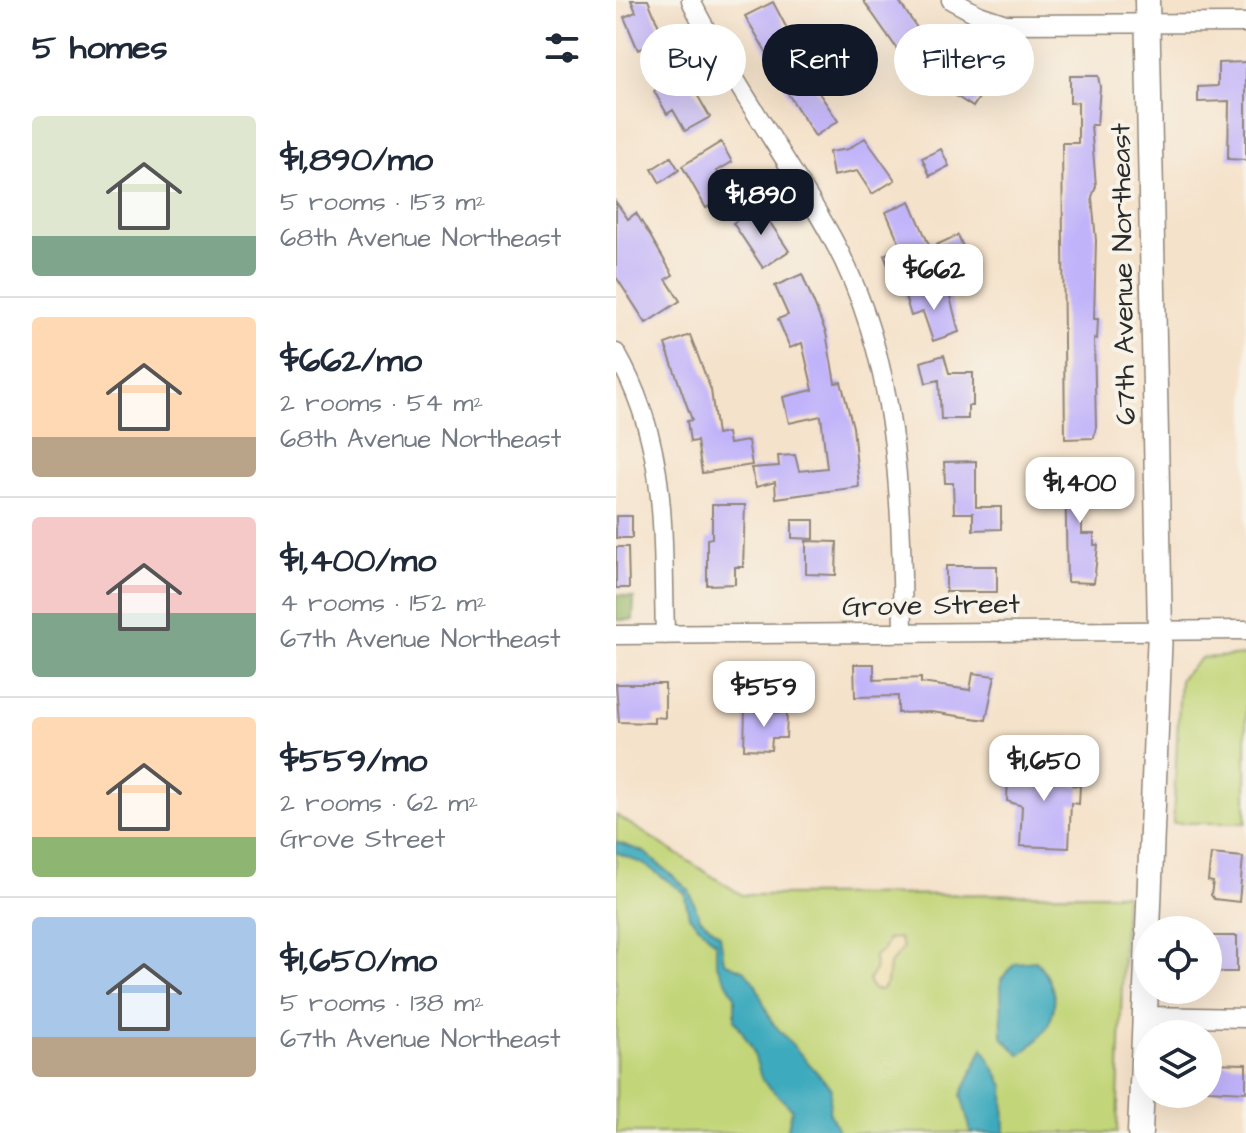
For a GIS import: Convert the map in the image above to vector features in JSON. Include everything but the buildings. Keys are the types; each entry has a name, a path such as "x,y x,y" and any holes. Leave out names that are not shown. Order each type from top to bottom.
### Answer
{"main road":[{"name":"67th Avenue Northeast","path":"1147,12 1160,630 1149,916"},
{"path":"1140,1133 1145,1004"}],"street":[{"path":"691,0 764,128 831,236 865,309 881,362 893,422 901,514 903,632"},
{"path":"951,0 979,15 1006,24 1147,12 1246,23"},
{"path":"616,353 631,379 653,442 662,499 665,635"},
{"name":"Grove Street","path":"616,635 1246,630"},
{"path":"1145,1016 1246,1018"}],"green space":[{"path":"616,594 634,598 633,620 616,620"},
{"path":"1246,655 1246,823 1173,823 1180,679 1201,658"},
{"path":"616,815 742,895 1125,894 1117,1133 616,1133"}],"sand":[{"path":"899,938 903,948 889,965 887,982 881,990 873,990 868,981 875,970 874,956 882,951 888,939"}],"water":[{"path":"616,842 644,852 689,890 700,918 720,935 724,962 745,971 756,985 771,1021 831,1088 829,1111 839,1133 787,1133 792,1109 762,1080 752,1048 735,1020 735,996 716,964 716,943 689,916 684,892 645,865 616,852"},
{"path":"1036,961 1052,987 1053,1011 1042,1034 1020,1055 1002,1037 1001,979 1015,963"},
{"path":"983,1048 1004,1086 1005,1133 971,1133 961,1095"}]}
